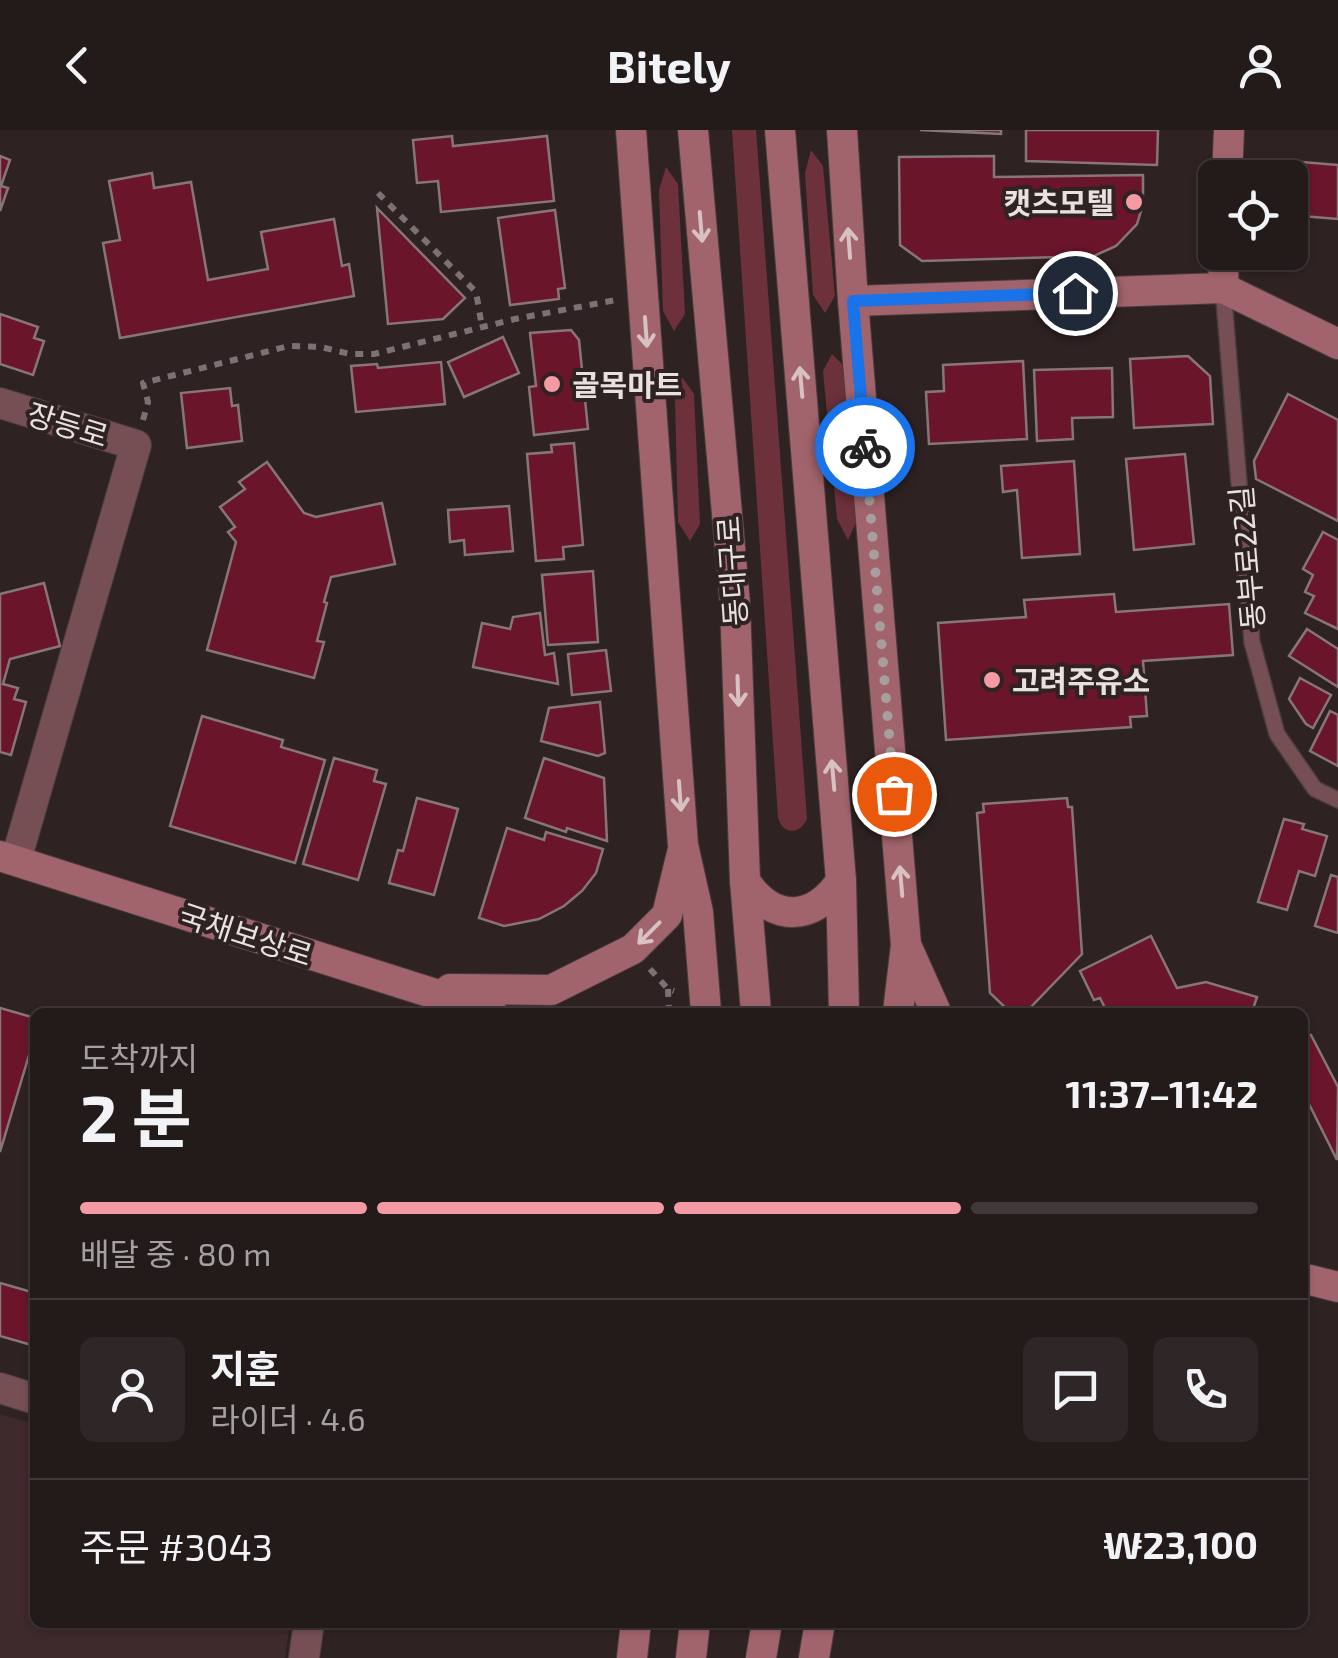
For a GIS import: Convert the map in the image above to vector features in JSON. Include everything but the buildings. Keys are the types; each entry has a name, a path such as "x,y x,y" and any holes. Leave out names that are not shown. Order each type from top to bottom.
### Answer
{"main road":[{"path":"630,130 684,845 698,912 706,1008"},
{"name":"동대구로","path":"692,130 735,604 745,881 756,1008"},
{"path":"780,130 841,881 844,1008"},
{"path":"842,130 906,945 898,1008"},
{"path":"1227,160 1228,130"},
{"name":"동부로22길","path":"1222,288 1223,270"},
{"path":"853,301 1222,288 1338,344"},
{"path":"414,988 551,990 633,949 667,915 684,845"},
{"name":"국채보상로","path":"8,858 479,1008"},
{"path":"745,881 757,898 774,908 794,912 814,908 830,898 841,881"},
{"path":"906,945 934,1008"},
{"path":"414,988 445,1008"},
{"path":"1308,1279 1338,1286"},
{"path":"632,1658 635,1628"},
{"path":"691,1658 694,1628"},
{"path":"761,1658 766,1628"},
{"path":"814,1658 819,1628"}],"street":[{"name":"장등로","path":"0,403 136,445"},
{"path":"8,858 136,445"},
{"path":"0,1388 30,1397"},
{"path":"304,1658 309,1628"}],"lane":[{"name":"동부로22길","path":"1222,288 1252,642 1276,734 1315,789 1338,800"}],"path":[{"path":"378,192 476,292 482,327"},
{"path":"136,445 148,402 143,383 289,346 374,354 515,319 643,296"},
{"path":"668,989 670,1008"}],"shaded area":[{"path":"732,130 756,130 807,819 791,831 783,827 778,817"},
{"path":"811,150 823,166 835,296 825,313 813,295 805,173"},
{"path":"666,167 678,184 685,314 674,331 663,311 659,190"},
{"path":"832,354 844,366 857,520 848,540 837,519 823,371"},
{"path":"682,377 694,394 700,524 690,541 678,522 675,399"},
{"path":"0,1414 30,1423 30,1628 289,1628 285,1658 0,1658"}],"way so far":[{"path":"865,447 894,794"}],"place":[{"name":"캣츠모텔","path":"1134,202"},
{"name":"골목마트","path":"552,384"},
{"name":"고려주유소","path":"992,680"}],"route":[{"path":"865,447 853,301 1075,293"}]}
